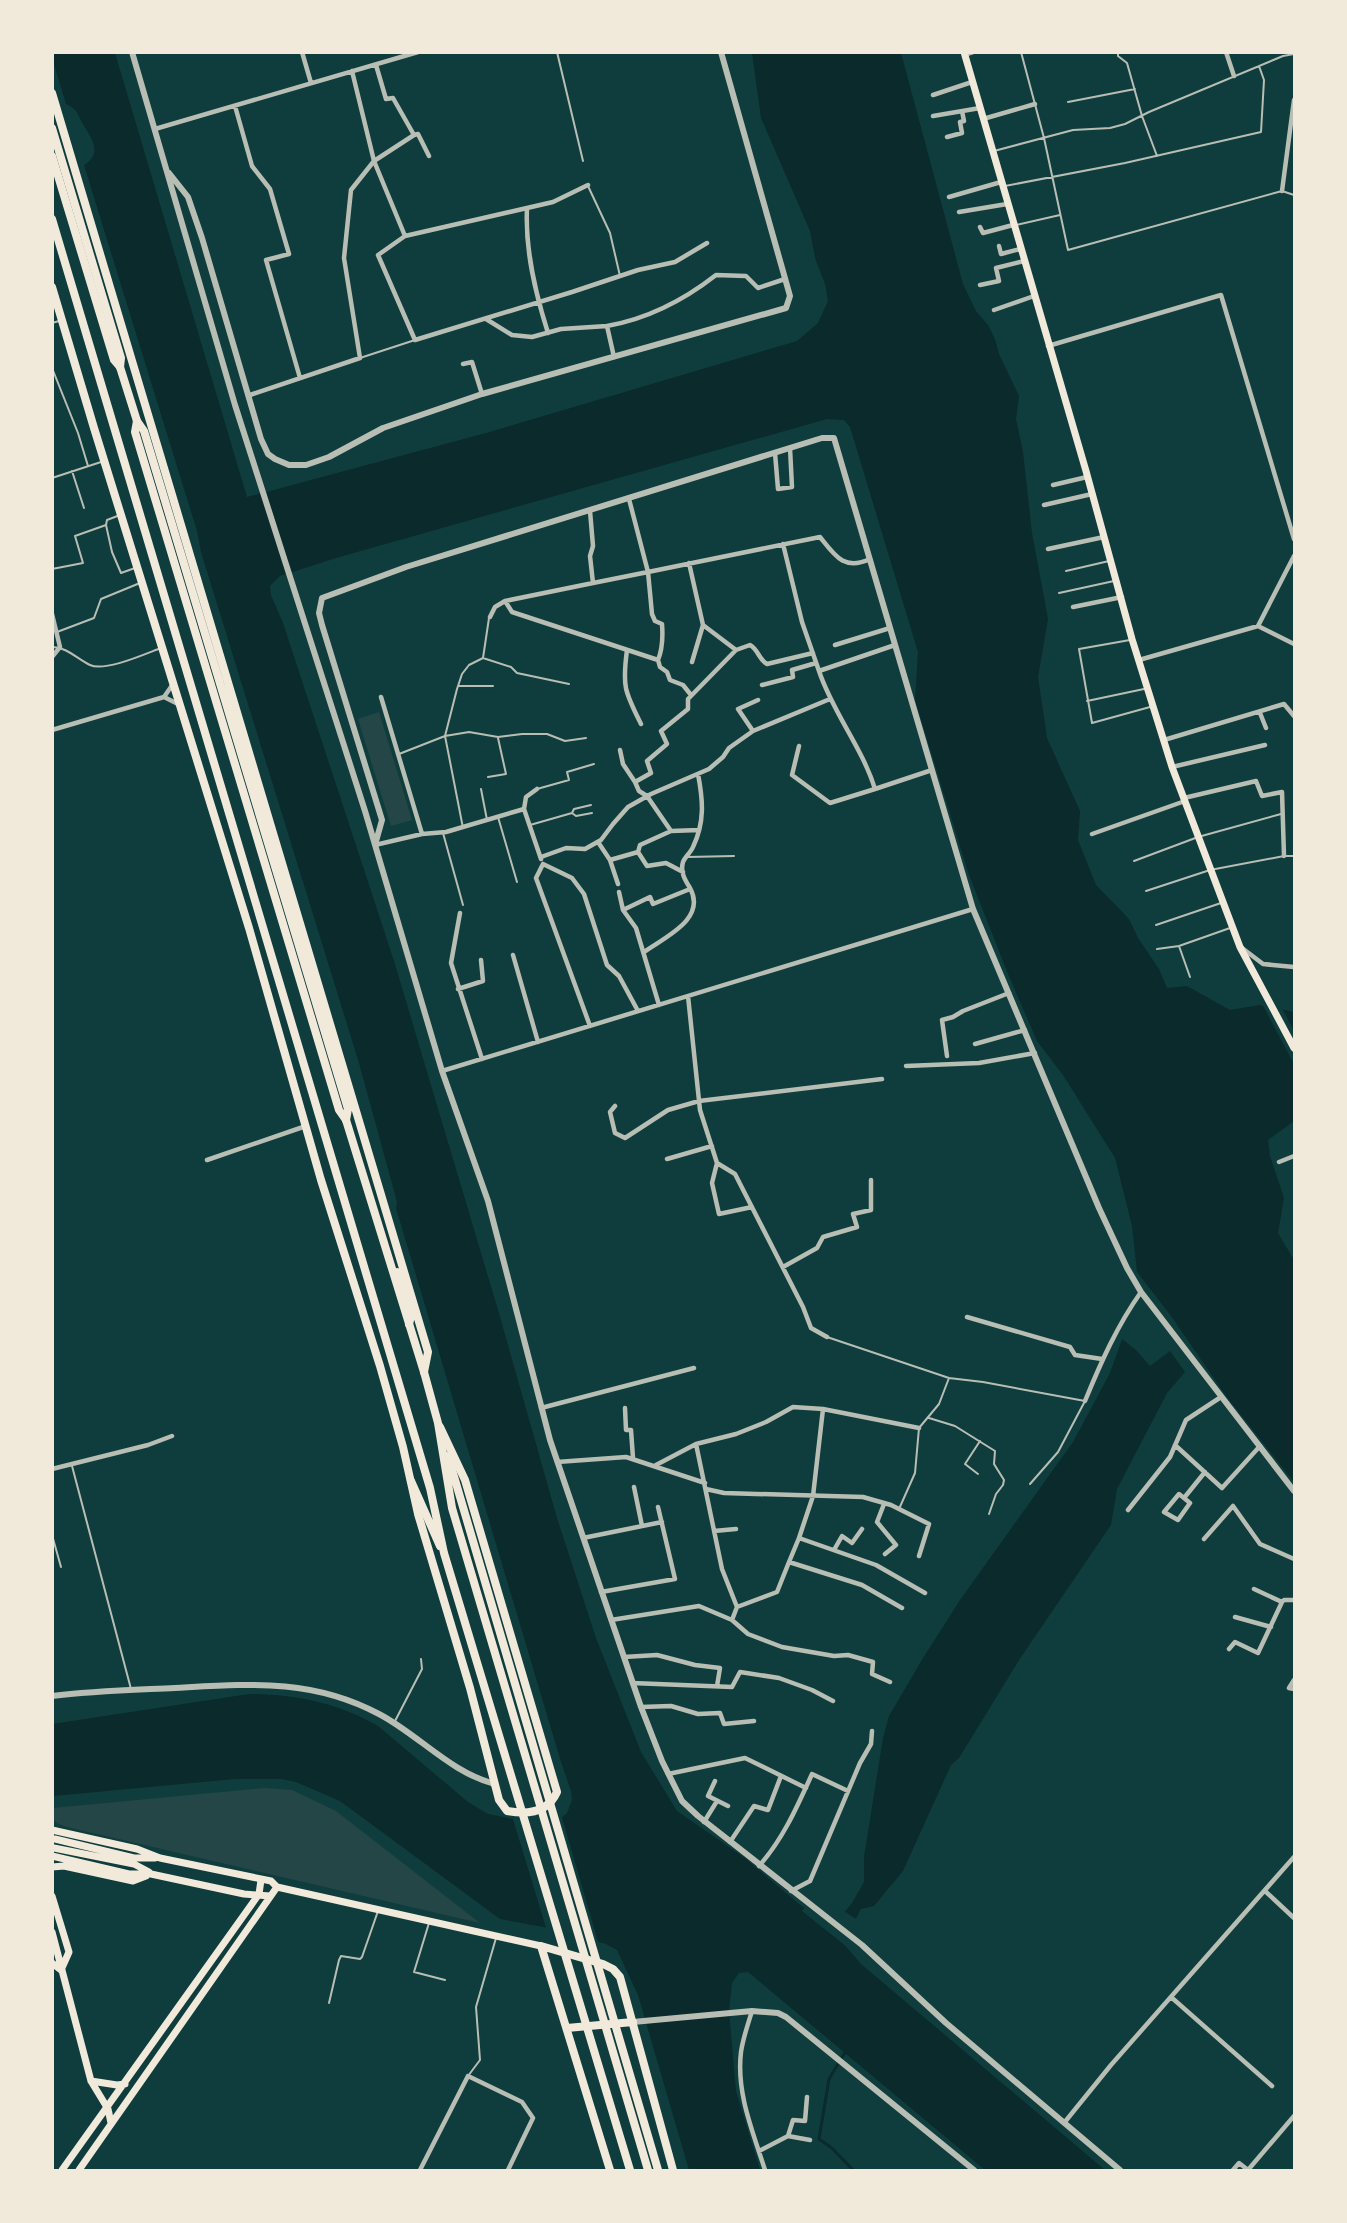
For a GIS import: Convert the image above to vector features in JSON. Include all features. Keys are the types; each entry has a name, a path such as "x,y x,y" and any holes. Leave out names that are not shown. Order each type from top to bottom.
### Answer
{"main road":[{"path":"964,54 1122,597 1132,639 1164,740 1184,800 1240,946 1294,1048"},
{"path":"52,93 428,1352 424,1372"},
{"path":"52,128 121,358 120,367"},
{"path":"52,156 114,360 120,367 137,422 135,432 339,1110 346,1120 424,1372 658,2170"},
{"path":"52,219 427,1476 444,1552 630,2170"},
{"path":"52,287 249,928 306,1126 380,1366 421,1524 470,1688 502,1807 516,1813 527,1812 549,1805 557,1792 465,1480 438,1423"},
{"path":"438,1423 452,1508 648,2170"},
{"path":"411,1481 435,1538 444,1552"},
{"path":"52,1830 137,1850 160,1858 271,1881 277,1887 497,1935 603,1964 613,1969 620,1977 638,2021 673,2170"},
{"path":"55,1839 134,1858 160,1858"},
{"path":"53,1852 134,1864 151,1874 270,1896"},
{"path":"52,1867 64,1866 133,1881 151,1874"},
{"path":"63,2170 259,1894 261,1880"},
{"path":"79,2170 277,1887"},
{"path":"52,1896 69,1952 61,1970"},
{"path":"52,1932 91,2081 108,2109 111,2123"},
{"path":"541,1946 610,2170"},
{"path":"52,1963 61,1970"},
{"path":"567,2028 638,2021"},
{"path":"91,2081 125,2084"}],"street":[{"path":"132,52 235,405 365,811 442,1071 488,1201 557,1462 632,1683 668,1774 682,1801 704,1822 862,1945 946,2024 1120,2170"},
{"path":"302,52 311,83"},
{"path":"154,129 418,52"},
{"path":"167,170 188,197 250,395 261,439 268,454 282,463 296,466 316,462 383,428 482,394 786,308 790,296 721,52"},
{"path":"1226,52 1234,76"},
{"path":"376,65 386,99 393,98 414,135"},
{"path":"352,72 374,161 405,236"},
{"path":"933,95 972,82"},
{"path":"1282,191 1294,100"},
{"path":"983,119 1035,104"},
{"path":"234,106 252,166 270,189 290,255 267,261 300,378"},
{"path":"933,116 980,108"},
{"path":"947,137 962,134 960,122 964,121 962,111"},
{"path":"250,395 360,358 344,258 351,190 374,161 414,135 418,134 429,156"},
{"path":"588,185 553,202 405,236 378,255 415,340 638,270 675,262 706,243"},
{"path":"949,197 1001,185"},
{"path":"959,212 1007,204"},
{"path":"527,208 526,238 538,303 548,333"},
{"path":"981,227 983,233 1013,225"},
{"path":"999,246 1001,254 1020,249"},
{"path":"980,285 999,281 996,268 1024,261"},
{"path":"486,318 512,335 532,337 561,329 630,322 692,294 716,275 746,276 758,288 785,279"},
{"path":"1048,346 1221,295 1294,539"},
{"path":"994,310 1034,296"},
{"path":"608,326 614,357"},
{"path":"463,364 472,362 482,394"},
{"path":"375,845 382,820 321,626 319,613 322,598 406,567 822,438 834,438 973,909 1099,1208 1141,1292 1294,1491"},
{"path":"775,453 778,489 792,487 789,448"},
{"path":"1053,485 1087,477"},
{"path":"1044,505 1092,494"},
{"path":"629,499 648,572 652,614 655,621 662,624 662,650 658,660 660,667 667,672 670,680 683,686 689,697 688,709 661,731 667,744 647,761 651,773 635,782"},
{"path":"590,511 593,546 590,556 593,583"},
{"path":"489,617 495,607 505,601 820,537 844,562 857,565 870,559"},
{"path":"1048,549 1104,537"},
{"path":"783,544 802,622 819,671 830,699 868,768 875,789"},
{"path":"1258,626 1294,556"},
{"path":"689,563 703,625 692,662"},
{"path":"1073,607 1122,597"},
{"path":"505,601 512,612 658,660"},
{"path":"52,614 60,647 52,657"},
{"path":"703,625 736,650"},
{"path":"1139,660 1258,626 1294,644"},
{"path":"835,645 890,628"},
{"path":"689,697 736,650 750,645 767,664 813,653"},
{"path":"819,671 895,645"},
{"path":"627,650 623,678 628,698 641,724"},
{"path":"762,685 793,677 792,670 816,663"},
{"path":"164,698 174,684"},
{"path":"381,697 422,834"},
{"path":"52,730 164,698 181,705"},
{"path":"541,857 566,848 585,849 598,842 628,807 647,796 709,769 723,758 729,748 753,731 830,699"},
{"path":"753,731 738,709 758,700"},
{"path":"1164,740 1284,704 1294,716"},
{"path":"1260,713 1266,728"},
{"path":"1173,767 1265,745"},
{"path":"799,746 792,776 830,803 932,770"},
{"path":"620,750 623,764 639,790 647,796 671,831"},
{"path":"644,952 687,921 695,906 695,899 683,878 683,863 694,846 703,818 704,802 698,774"},
{"path":"1092,834 1184,800 1256,781 1262,796 1282,792 1284,856"},
{"path":"537,789 526,797 524,809 543,864 536,878 590,1026"},
{"path":"375,845 422,834 463,828 524,809"},
{"path":"683,872 666,862 647,866 638,852 640,845 671,831 699,830"},
{"path":"598,842 610,860 618,884"},
{"path":"610,860 638,852"},
{"path":"543,864 572,878 584,894 607,965 619,976 638,1011"},
{"path":"623,910 650,897 653,904 690,889"},
{"path":"619,892 623,910 636,928 659,1005"},
{"path":"442,1071 973,909"},
{"path":"460,913 451,963 482,1059"},
{"path":"1240,946 1263,964 1294,967"},
{"path":"513,955 538,1042"},
{"path":"458,989 483,981 481,960"},
{"path":"947,1056 942,1020 1009,993"},
{"path":"688,996 699,1101 717,1163 712,1183 719,1214 752,1207"},
{"path":"975,1044 1025,1030"},
{"path":"906,1066 979,1063 1035,1053"},
{"path":"615,1106 610,1112 615,1133 625,1138 668,1110 699,1101 882,1079"},
{"path":"207,1160 306,1126"},
{"path":"667,1159 712,1146"},
{"path":"1279,1162 1294,1156"},
{"path":"717,1163 735,1174 803,1307 811,1328 827,1337"},
{"path":"783,1267 817,1248 823,1238 857,1227 853,1214 871,1210 871,1180"},
{"path":"1085,1401 1102,1359 1125,1315 1141,1292"},
{"path":"967,1317 1070,1347 1075,1355 1102,1359"},
{"path":"541,1408 694,1368"},
{"path":"1128,1510 1170,1457 1186,1420 1221,1397"},
{"path":"656,1465 696,1444 736,1434 766,1422 793,1407 823,1409 919,1428"},
{"path":"625,1408 626,1430 631,1430 633,1458"},
{"path":"737,1607 777,1592 813,1496 823,1409"},
{"path":"52,1468 148,1445 172,1436"},
{"path":"696,1444 722,1569 737,1607 732,1620"},
{"path":"1175,1445 1222,1488 1260,1446"},
{"path":"557,1462 626,1457 656,1465 724,1493 863,1497 929,1524 919,1556"},
{"path":"1184,1498 1205,1472"},
{"path":"634,1487 642,1526"},
{"path":"1179,1494 1184,1498 1190,1503 1178,1520 1164,1512 1179,1494"},
{"path":"884,1504 877,1522 896,1545 885,1554"},
{"path":"1204,1539 1233,1506 1260,1544 1294,1559"},
{"path":"601,1592 675,1579 658,1507"},
{"path":"583,1538 662,1522"},
{"path":"714,1531 736,1529"},
{"path":"834,1550 842,1536 852,1543 862,1529"},
{"path":"799,1538 876,1565 925,1593"},
{"path":"789,1562 862,1585 902,1608"},
{"path":"1254,1589 1282,1602"},
{"path":"1229,1649 1234,1642 1258,1653 1282,1602 1294,1600"},
{"path":"611,1620 699,1606 732,1620 748,1634 782,1647 834,1656 848,1655 873,1662 872,1674 890,1683"},
{"path":"1235,1617 1270,1627"},
{"path":"624,1657 657,1655 696,1665 720,1668 717,1686"},
{"path":"632,1683 732,1688 740,1672 779,1678 812,1690 833,1701"},
{"path":"1292,1689 1294,1680"},
{"path":"52,1696 131,1689 246,1684 286,1685 321,1692 355,1703 394,1723 476,1779 495,1784"},
{"path":"641,1707 671,1706 698,1714 720,1713 724,1724 754,1721"},
{"path":"791,1891 810,1881 848,1791 871,1744 872,1731"},
{"path":"668,1774 745,1758 806,1788"},
{"path":"759,1866 774,1849 794,1816 813,1774 848,1791"},
{"path":"730,1842 754,1806 768,1810 781,1776"},
{"path":"715,1780 708,1796 728,1806"},
{"path":"704,1822 717,1801"},
{"path":"1064,2123 1111,2065 1294,1857"},
{"path":"1265,1891 1294,1918"},
{"path":"1171,1997 1272,2086"},
{"path":"638,2021 752,2011 778,2013 820,2044 974,2170"},
{"path":"752,2011 741,2052 742,2090 749,2123 765,2170"},
{"path":"420,2170 468,2076 522,2102 533,2118 508,2170"},
{"path":"788,2136 792,2120 805,2121 807,2097"},
{"path":"1233,2170 1239,2163 1248,2170 1294,2116"},
{"path":"759,2151 788,2136 810,2140"}],"lane":[{"path":"557,52 583,161"},
{"path":"964,54 977,52"},
{"path":"1021,52 1044,138 1068,250 1282,191 1294,195"},
{"path":"1119,52 1118,56 1127,63 1142,116 1157,156"},
{"path":"992,152 1073,130 1110,128 1125,124 1234,76 1283,56 1294,54"},
{"path":"1001,185 1157,156 1261,132 1264,80 1259,66"},
{"path":"1068,102 1135,89"},
{"path":"588,185 610,233 620,276"},
{"path":"1013,225 1060,215"},
{"path":"52,323 62,320"},
{"path":"360,358 415,340"},
{"path":"52,368 78,433 88,466"},
{"path":"52,478 105,461"},
{"path":"72,471 84,508"},
{"path":"121,514 107,520 112,552 121,573 138,567"},
{"path":"52,569 83,562 75,536 106,525"},
{"path":"1066,571 1111,561"},
{"path":"1059,593 1117,580"},
{"path":"56,632 94,618 101,599 143,582"},
{"path":"483,658 489,617"},
{"path":"1132,639 1079,649 1092,723 1153,706"},
{"path":"52,646 60,647 92,666 114,664 163,648"},
{"path":"463,828 445,736 462,675 470,665 483,658 517,672 569,684"},
{"path":"458,686 493,686"},
{"path":"1087,701 1147,688"},
{"path":"399,754 445,736 469,732 498,738 522,734 547,734 565,741 586,738"},
{"path":"488,777 506,774 498,738"},
{"path":"537,789 569,780 567,772 594,765"},
{"path":"481,789 487,820"},
{"path":"530,825 591,805"},
{"path":"572,813 576,816 592,813"},
{"path":"1134,861 1198,837 1284,813"},
{"path":"498,817 517,882"},
{"path":"442,832 463,905"},
{"path":"687,857 734,855"},
{"path":"1146,891 1210,870 1294,856"},
{"path":"1156,925 1224,902"},
{"path":"1157,949 1179,946 1233,927"},
{"path":"1179,946 1190,977"},
{"path":"827,1337 949,1378 1085,1401 1058,1452 1030,1484"},
{"path":"899,1510 915,1473 919,1428 939,1404 949,1378"},
{"path":"929,1418 955,1426 996,1451 994,1464 1004,1480 988,1514"},
{"path":"978,1474 965,1464 980,1441"},
{"path":"72,1465 131,1689"},
{"path":"52,1535 61,1567"},
{"path":"394,1723 422,1669 421,1659"},
{"path":"329,2003 341,1956 360,1959 362,1957 379,1908"},
{"path":"430,1920 414,1972 445,1980"},
{"path":"468,2076 480,2060 476,2007 497,1935"}],"shaded area":[{"path":"53,53 115,53 247,497 486,433 797,341 818,323 828,301 825,284 815,258 810,231 761,118 752,53 901,53 963,284 976,311 988,325 995,339 999,354 1019,396 1016,419 1023,452 1032,533 1048,619 1038,677 1047,738 1080,811 1078,840 1096,885 1129,919 1138,938 1159,969 1167,988 1187,986 1230,1010 1260,1005 1294,1012 1294,1121 1268,1140 1270,1156 1284,1198 1278,1233 1294,1260 1294,1482 1226,1396 1171,1316 1137,1272 1132,1226 1115,1158 1063,1075 1037,1041 1008,974 969,875 915,700 918,652 850,427 844,420 827,419 336,558 280,576 270,586 271,595 283,623 394,961 557,1518 596,1638 641,1752 677,1811 745,1858 799,1904 832,1928 852,1903 864,1882 864,1857 883,1738 889,1716 960,1600 1073,1442 1110,1373 1122,1339 1150,1366 1170,1351 1185,1372 1167,1393 1117,1489 1111,1525 1019,1660 959,1758 951,1765 903,1871 874,1906 861,1909 843,1943 861,1964 1105,2170 985,2170 748,1972 739,1973 732,1983 729,2011 736,2091 760,2170 689,2170 638,1995 617,1950 606,1944 554,1929 500,1919 340,1801 296,1782 281,1779 235,1779 53,1796 52,1724 249,1694 266,1694 316,1701 347,1711 378,1726 468,1802 488,1814 529,1822 557,1822 567,1813 572,1800 396,1208 397,1202 359,1063 84,165 93,156 93,142 77,113 66,104 53,61"},
{"path":"379,712 412,820 391,826 358,719"},
{"path":"265,1788 292,1790 336,1811 480,1923 67,1827 57,1823 53,1816 53,1808"}],"pier":[{"path":"1261,1002 1281,1006 1294,1031 1294,1064"},
{"path":"561,1814 599,1945 547,1931 512,1816 543,1821 556,1819"},
{"path":"805,1906 831,1924 842,1910 858,1920 846,1943 857,1955 802,1911"}],"waterway":[{"path":"847,2049 829,2079 819,2139 832,2148 853,2170"}]}
